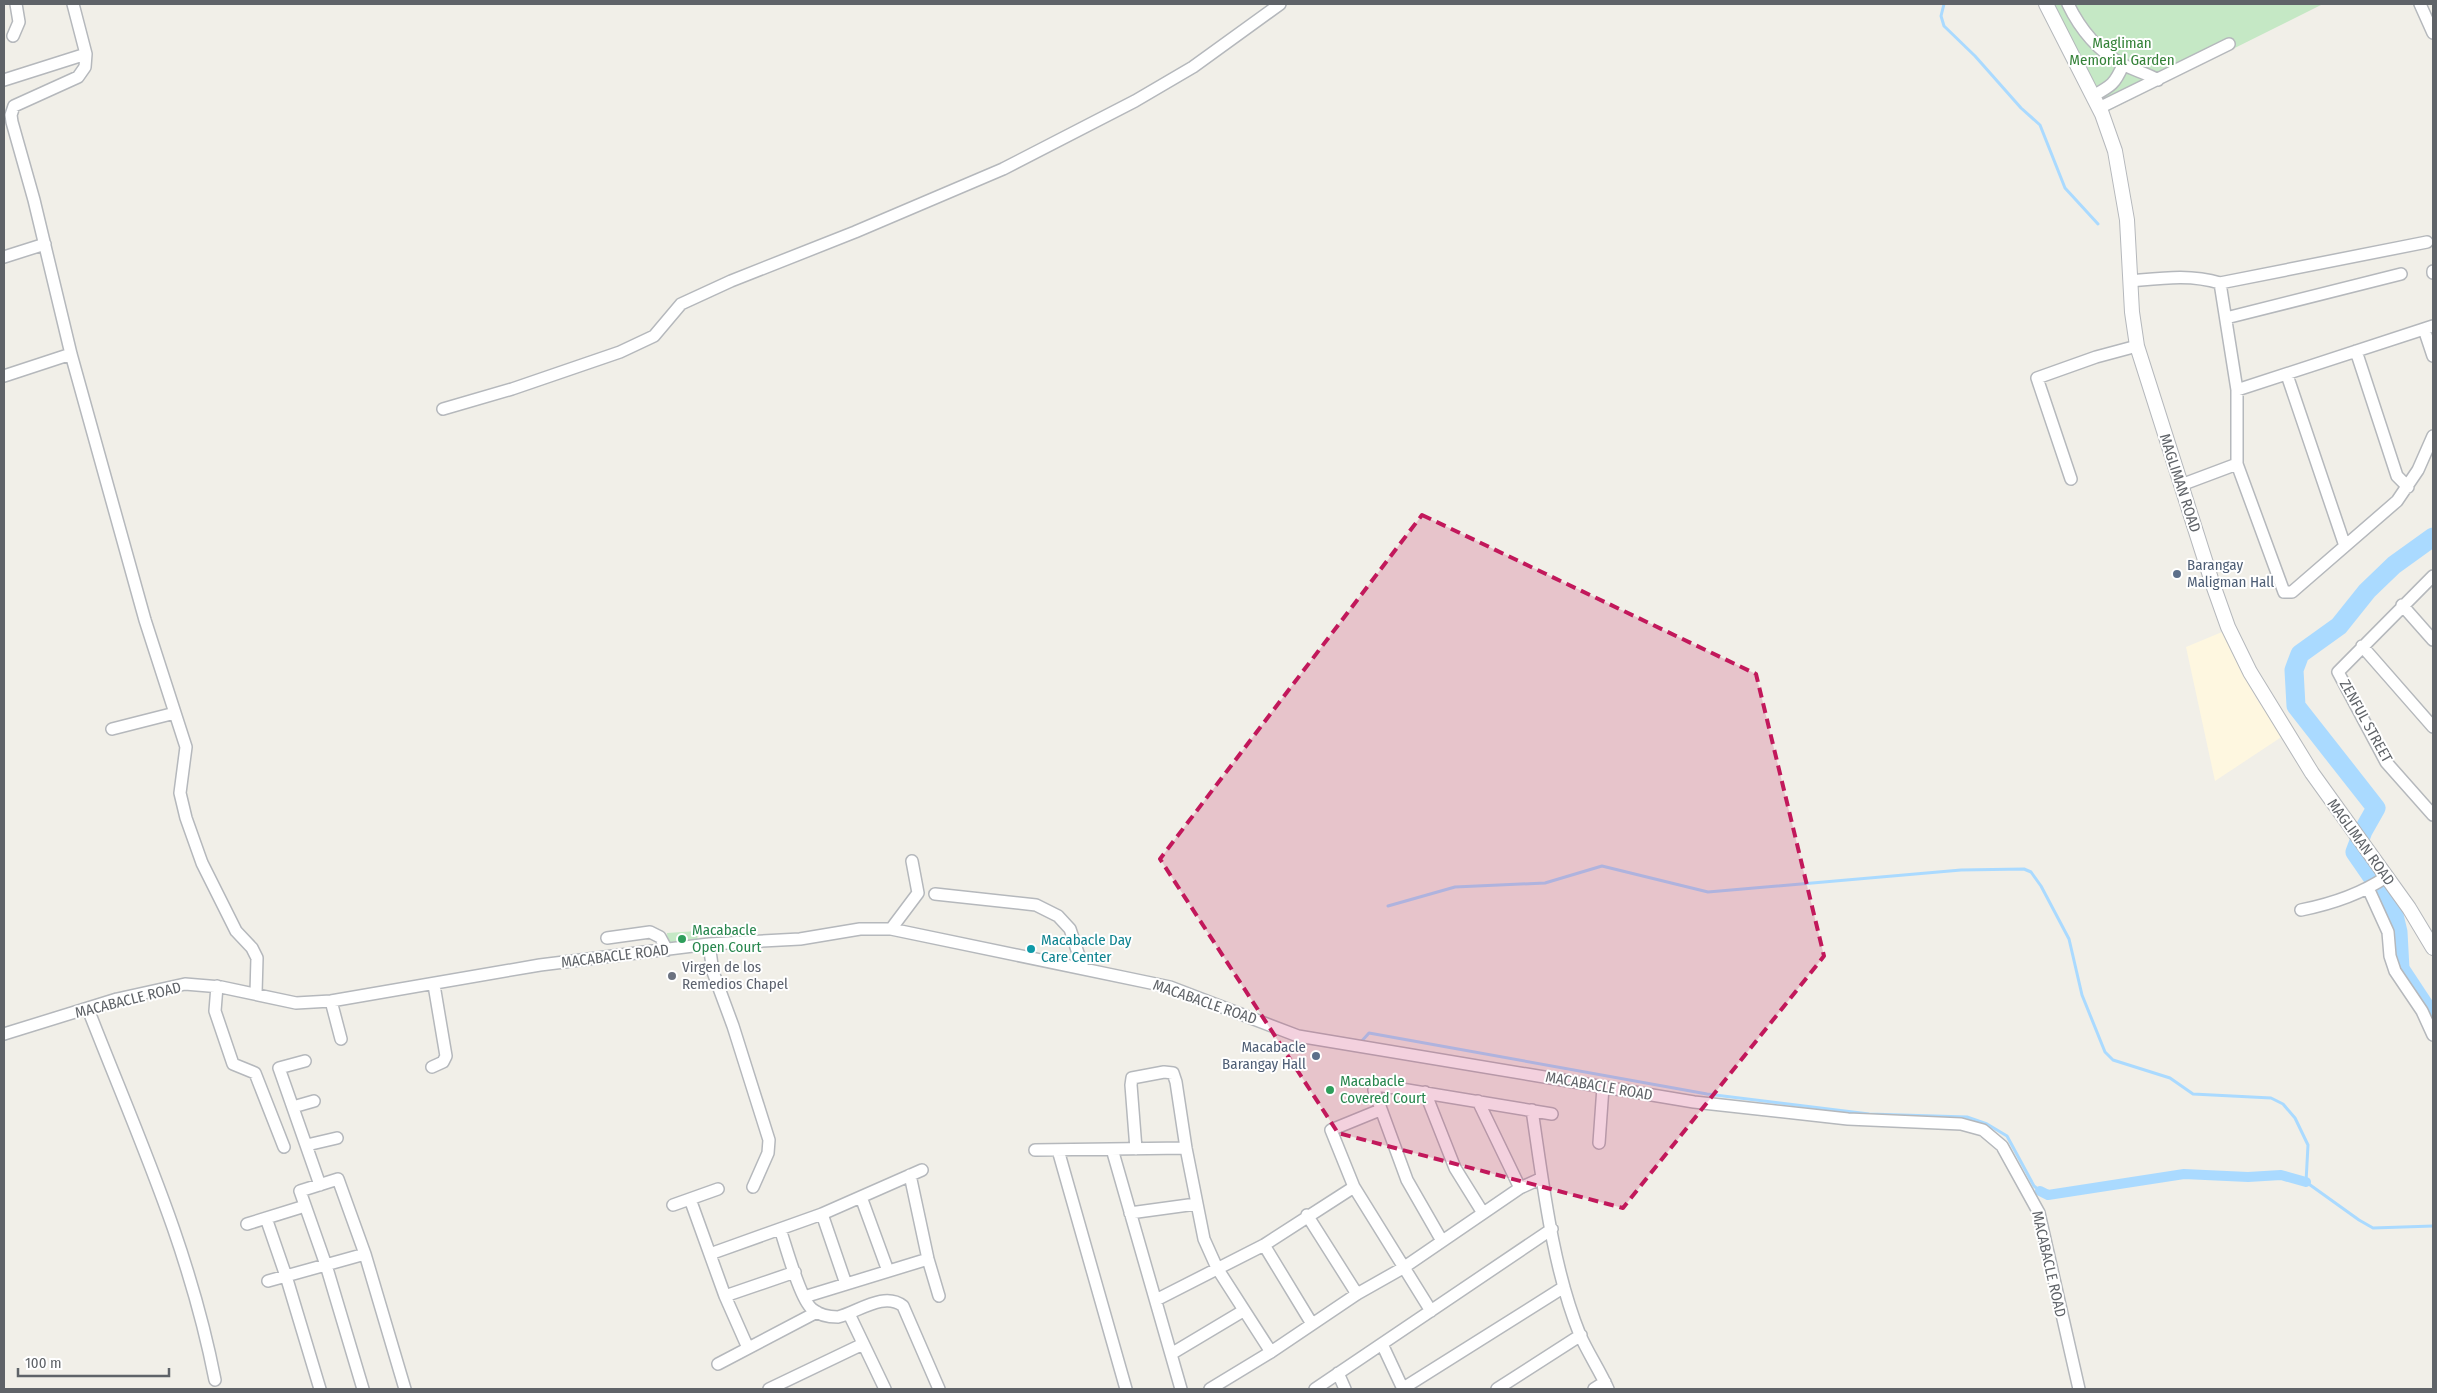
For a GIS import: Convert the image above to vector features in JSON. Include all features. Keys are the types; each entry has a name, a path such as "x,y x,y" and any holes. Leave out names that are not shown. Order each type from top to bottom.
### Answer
{"street":[{"path":"12,36 19,22 16,4"},
{"path":"73,4 86,54 85,67 78,78 20,102 11,110 16,139 34,200 71,354 145,620 186,747 180,793 186,818 202,864 236,931 252,948 257,958 256,993"},
{"path":"443,409 512,389 620,352 654,336 681,304 731,281 855,232 1003,169 1135,101 1193,67 1280,4"},
{"name":"MAGLIMAN ROAD","path":"2046,4 2096,102 2111,138 2123,188 2130,249 2132,312 2137,346 2225,619 2250,672 2312,773 2362,842 2376,883 2433,948"},
{"path":"2068,4 2089,39 2123,65 2158,80"},
{"path":"2420,4 2433,33"},
{"path":"2096,102 2158,80 2229,44"},
{"path":"4,80 86,54"},
{"path":"2096,102 2116,81 2123,65"},
{"path":"2131,281 2184,276 2220,283 2427,242"},
{"path":"4,257 45,244"},
{"path":"2226,318 2401,274"},
{"path":"2220,283 2237,390 2237,464 2284,592 2292,592 2397,501 2408,487 2433,436"},
{"path":"2237,390 2429,327 2433,356"},
{"path":"2071,479 2037,378 2096,357 2137,346"},
{"path":"2356,350 2397,476 2408,487"},
{"path":"4,376 71,354"},
{"path":"2287,374 2345,546"},
{"path":"2181,485 2237,464"},
{"path":"2433,576 2362,646 2433,727"},
{"path":"2402,605 2433,640"},
{"name":"ZENFUL STREET","path":"2362,646 2338,672 2386,762 2433,815"},
{"path":"112,729 174,712"},
{"path":"891,929 918,893 912,861"},
{"path":"2301,910 2331,903 2376,883 2388,932 2390,956 2395,971 2422,1011 2433,1035"},
{"path":"935,894 1036,905 1058,916 1070,929 1083,968"},
{"name":"MACABACLE ROAD","path":"4,1034 167,987 184,984 217,986 296,1003 331,1001 434,985 540,965 709,944 800,939 860,929 891,929 1170,987 1298,1036 1694,1102 1848,1119 1962,1124 1983,1130 2002,1146 2039,1213 2079,1389"},
{"path":"607,938 650,932 660,937 667,950"},
{"path":"709,944 713,972 733,1026 769,1140 768,1154 753,1187"},
{"path":"432,1067 442,1062 446,1056 434,985"},
{"path":"217,986 215,1011 233,1064 254,1073 284,1147"},
{"path":"331,1001 341,1039"},
{"path":"88,1009 152,1165 182,1249 205,1334 214,1380"},
{"path":"305,1061 279,1068 320,1184"},
{"path":"1136,1149 1132,1078 1164,1072 1173,1073 1204,1239 1217,1268 1271,1352"},
{"path":"1442,1241 1407,1180 1374,1090 1378,1086 1425,1092 1552,1114"},
{"path":"1599,1142 1603,1087"},
{"path":"1425,1092 1455,1168 1484,1213"},
{"path":"293,1107 314,1101"},
{"path":"1478,1101 1520,1188"},
{"path":"1380,1110 1331,1130 1354,1187 1431,1311"},
{"path":"1532,1110 1542,1178 1564,1287 1581,1335 1607,1386 1594,1389"},
{"path":"307,1145 337,1138"},
{"path":"1035,1150 1186,1148"},
{"path":"1112,1149 1181,1389"},
{"path":"1058,1150 1126,1389"},
{"path":"710,1254 822,1214 922,1170"},
{"path":"910,1175 928,1259 939,1296"},
{"path":"1210,1389 1271,1352 1357,1294 1403,1268 1520,1188 1542,1178"},
{"path":"363,1389 326,1265 300,1191 338,1179 365,1254 405,1389"},
{"path":"1156,1300 1264,1245 1307,1215 1354,1187"},
{"path":"673,1205 718,1189"},
{"path":"861,1197 888,1271"},
{"path":"690,1199 725,1296 748,1348"},
{"path":"1130,1213 1196,1204"},
{"path":"247,1224 306,1206"},
{"path":"822,1214 846,1284"},
{"path":"1307,1215 1357,1294"},
{"path":"266,1218 286,1276 320,1389"},
{"path":"780,1229 804,1297 809,1305 817,1312 838,1317 886,1299 897,1301 903,1306 939,1389"},
{"path":"1314,1389 1552,1229"},
{"path":"1264,1245 1312,1324"},
{"path":"268,1281 365,1254"},
{"path":"804,1297 928,1259"},
{"path":"725,1296 795,1272"},
{"path":"1382,1344 1403,1389 1564,1287"},
{"path":"1171,1354 1243,1311"},
{"path":"718,1364 817,1312"},
{"path":"851,1318 885,1389"},
{"path":"1496,1389 1581,1335"},
{"path":"769,1389 863,1344"},
{"path":"1338,1373 1345,1389"}],"highlighted area":[{"path":"1422,515 1756,674 1824,956 1623,1208 1338,1133 1160,859"}],"shaded area":[{"path":"2222,632 2256,698 2283,736 2215,781 2186,647"}],"green space":[{"name":"Magliman Memorial Garden","path":"2046,4 2323,4 2102,114"},
{"name":"Macabacle Open Court","path":"697,931 698,944 668,946 667,933"}],"waterway":[{"path":"1944,4 1941,16 1944,26 1975,56 2021,108 2040,125 2065,188 2098,224"},
{"path":"2433,537 2394,565 2367,591 2339,626 2300,654 2294,670 2296,706 2376,808 2363,831 2355,852 2386,897 2394,915 2398,932 2400,969 2433,1019"},
{"path":"1388,906 1455,887 1545,883 1602,866 1708,892 1961,870 2024,869 2031,872 2041,886 2069,939 2082,995 2105,1052 2113,1060 2170,1078 2193,1094 2271,1098 2283,1104 2295,1118 2308,1145 2306,1182 2373,1228 2433,1226"},
{"path":"1360,1043 1369,1033 1707,1094 1869,1114 1967,1117 1987,1124 2007,1136 2034,1186 2040,1191"},
{"path":"2184,1174 2222,1177"},
{"path":"2040,1191 2048,1195 2184,1174 2248,1177 2281,1175 2306,1182"}],"place":[{"name":"Barangay Maligman Hall","path":"2177,574"},
{"name":"Macabacle Open Court","path":"682,939"},
{"name":"Macabacle Day Care Center","path":"1031,949"},
{"name":"Virgen de los Remedios Chapel","path":"672,976"},
{"name":"Macabacle Barangay Hall","path":"1316,1056"},
{"name":"Macabacle Covered Court","path":"1330,1090"}]}
